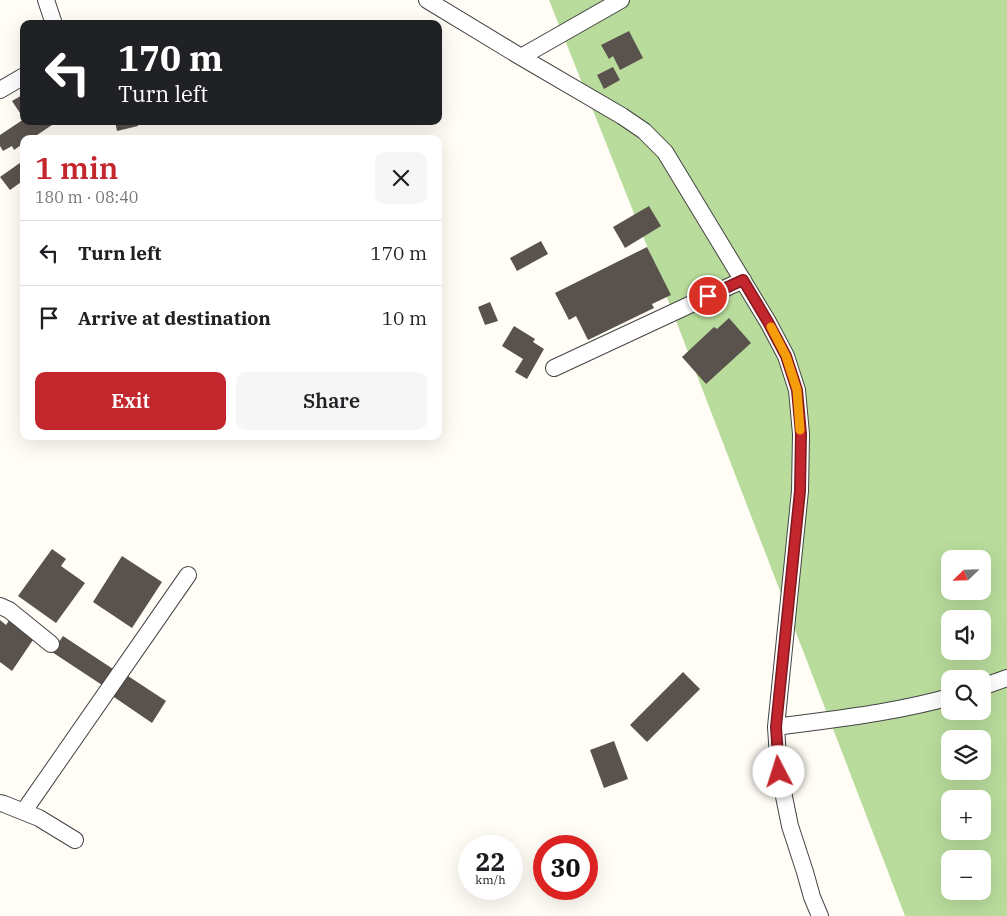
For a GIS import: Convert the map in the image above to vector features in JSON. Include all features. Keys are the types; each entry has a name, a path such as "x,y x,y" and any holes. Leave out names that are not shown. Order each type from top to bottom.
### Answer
{"street":[{"path":"46,0 53,20"},
{"path":"426,0 622,116 644,131 665,152 768,322 786,356 797,390 801,434 800,491 776,727 779,772 790,826 812,897 820,916"},
{"path":"521,57 621,0"},
{"path":"0,90 20,78"},
{"path":"554,368 743,280"},
{"path":"24,811 188,575"},
{"path":"0,606 9,610 51,644"},
{"path":"991,684 1007,678"},
{"path":"776,727 888,712 941,700"},
{"path":"0,803 40,818 75,840"}],"green space":[{"path":"549,0 1007,0 1007,916 905,916 653,261"}],"building":[{"path":"629,31 643,58 620,70 613,56 609,59 601,45"},
{"path":"613,67 620,80 604,89 597,75"},
{"path":"20,96 20,113 12,101"},
{"path":"20,122 20,125 52,125 37,135 20,135 20,146 14,150 12,146 3,151 0,146 0,135"},
{"path":"116,125 138,125 138,126 117,131"},
{"path":"20,163 20,183 10,190 0,177"},
{"path":"649,206 661,226 625,248 613,227"},
{"path":"541,241 548,254 517,271 510,258"},
{"path":"647,247 671,295 652,304 654,308 588,340 576,316 569,320 555,293"},
{"path":"490,302 498,321 485,325 478,307"},
{"path":"729,318 751,343 706,384 682,357 714,327 717,329"},
{"path":"514,326 535,339 533,342 544,349 527,379 515,372 523,359 502,346"},
{"path":"52,549 66,559 61,566 85,583 56,623 18,596"},
{"path":"122,556 162,582 132,628 93,602"},
{"path":"10,619 35,637 12,671 0,662 0,620 6,625"},
{"path":"63,636 113,669 102,685 52,652"},
{"path":"683,672 700,689 647,742 630,725"},
{"path":"125,674 166,701 152,723 111,695"},
{"path":"614,741 628,779 604,788 590,750"}],"slow traffic":[{"path":"771,327 786,356 797,390 800,430"}],"route":[{"path":"708,296 743,280 786,356 797,390 801,434 800,491 776,727 779,772"}]}
